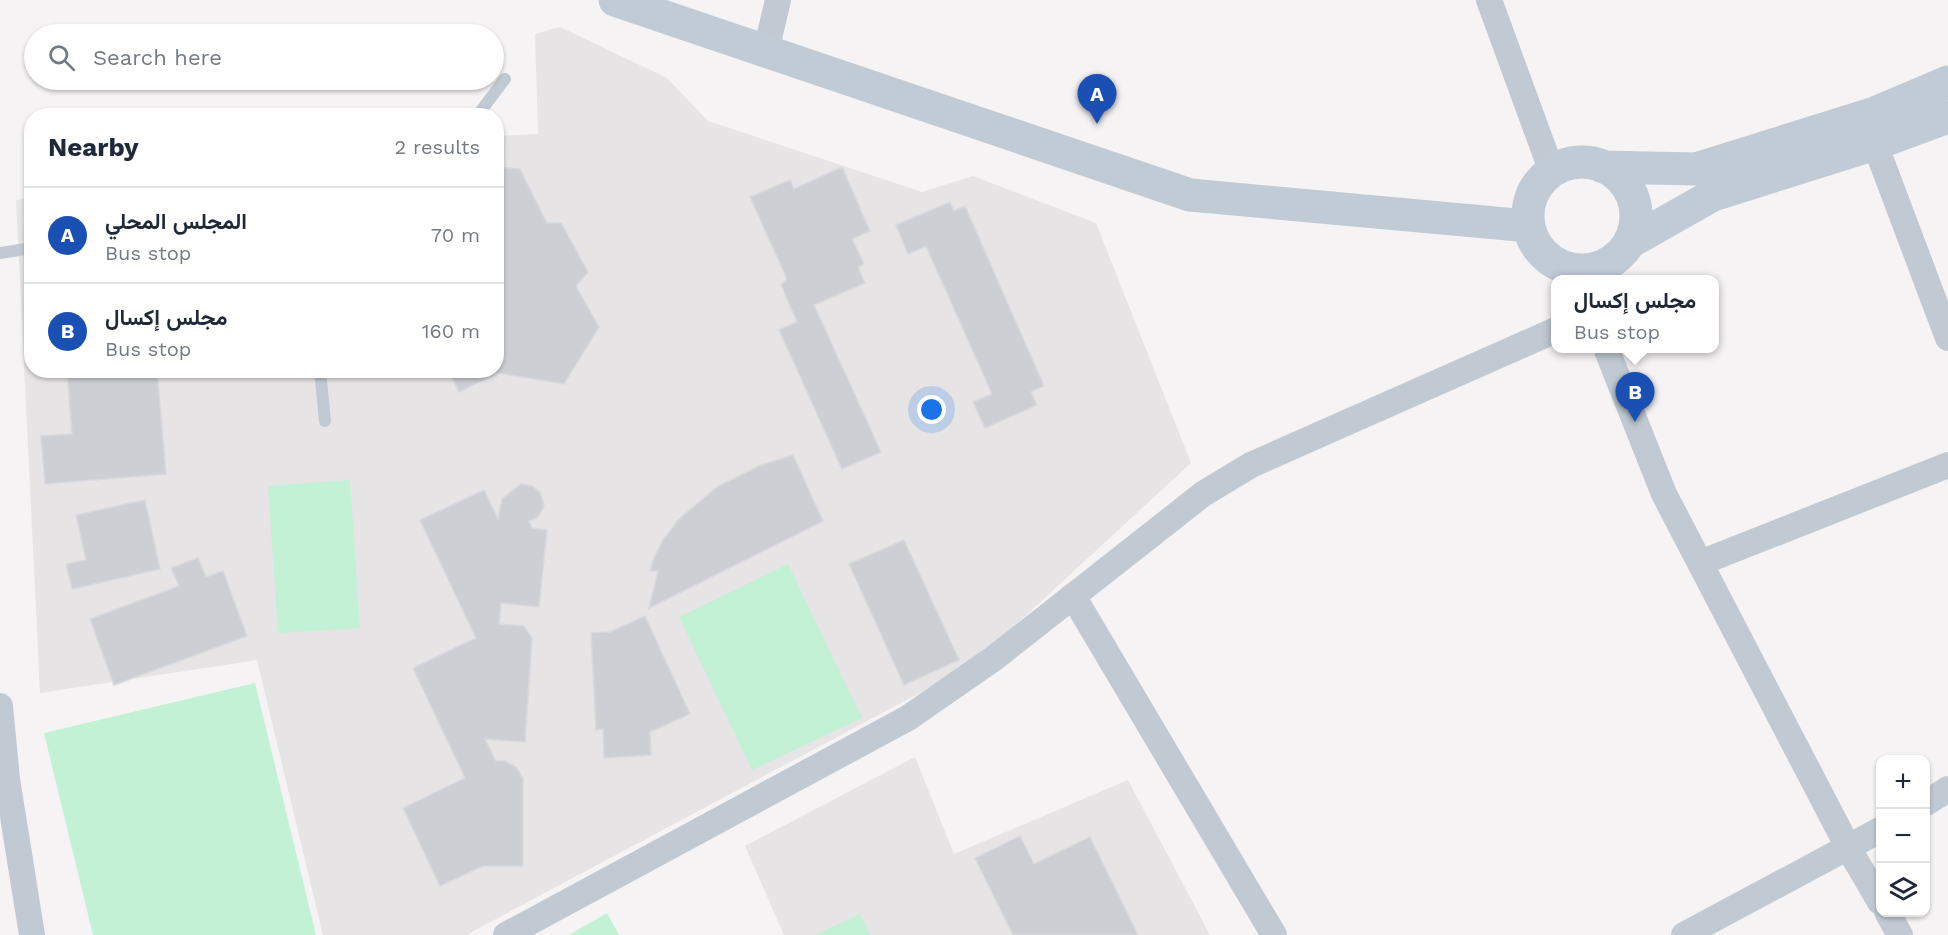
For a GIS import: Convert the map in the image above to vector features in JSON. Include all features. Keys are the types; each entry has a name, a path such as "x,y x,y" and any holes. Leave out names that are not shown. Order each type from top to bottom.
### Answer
{"main road":[{"path":"615,0 1190,195 1529,226"},
{"path":"1603,167 1618,177 1629,191 1635,208 1635,225 1630,242 1619,256 1589,275 1557,264 1544,255 1534,241 1529,226 1532,195 1540,182 1552,172 1568,164 1586,162 1603,167 1696,169 1875,113 1948,82"},
{"path":"1630,242 1713,195 1875,144 1948,117"}],"street":[{"path":"766,51 778,0"},
{"path":"1489,0 1552,172"},
{"path":"1875,144 1948,338"},
{"path":"506,935 908,718 993,659 1203,494 1251,465 1551,332"},
{"path":"1608,353 1664,494 1849,849 1876,894"},
{"path":"1700,563 1948,465"},
{"path":"1073,596 1274,935"},
{"path":"0,706 7,779 32,935"},
{"path":"1930,800 1948,789"},
{"path":"1684,935 1876,833"},
{"path":"1890,917 1900,935"}],"lane":[{"path":"483,108 497,90"},
{"path":"0,253 24,249"},
{"path":"321,378 325,422"}],"shaded area":[{"path":"560,27 667,78 708,121 922,192 973,176 1096,223 1191,463 972,665 466,935 323,935 257,660 40,693 25,378 504,378 504,136 538,134 535,34"},
{"path":"24,198 24,364 16,200"},
{"path":"915,757 954,854 1128,780 1210,935 784,935 745,846"}],"green space":[{"path":"350,480 360,628 278,633 268,486"},
{"path":"788,564 862,718 752,770 679,617"},
{"path":"255,683 316,935 93,935 44,733"},
{"path":"607,913 619,935 569,935"},
{"path":"860,914 870,935 815,935"}],"building":[{"path":"842,167 870,231 852,239 864,264 858,267 865,283 814,305 881,452 842,469 779,330 797,322 781,285 787,279 750,197 790,180 794,189"},
{"path":"504,168 520,169 547,223 561,223 588,272 576,286 599,327 564,384 504,374"},
{"path":"950,202 954,211 965,206 1044,386 1031,392 1037,405 985,428 973,402 992,394 926,246 908,254 896,225"},
{"path":"68,378 158,378 166,474 45,484 41,436 72,434"},
{"path":"452,378 488,378 459,392"},
{"path":"793,455 823,521 649,608 658,571 650,571 654,558 663,540 679,519 717,487 759,466"},
{"path":"521,484 532,486 540,492 544,506 538,517 529,521 532,528 547,530 539,607 501,603 499,624 524,626 532,638 525,742 485,739 496,761 505,761 516,767 523,778 523,866 483,866 440,886 403,808 465,778 413,668 476,638 420,520 484,490 498,519 502,499"},
{"path":"145,500 160,569 72,589 66,564 86,560 76,515"},
{"path":"904,540 959,660 904,685 849,564"},
{"path":"198,558 206,577 223,571 247,636 114,685 90,619 179,586 171,568"},
{"path":"645,616 690,714 650,732 651,755 604,758 603,729 596,730 591,633 610,632"},
{"path":"1020,836 1034,864 1090,837 1138,935 1013,935 975,858"}],"place":[{"name":"المجلس المحلي","path":"1097,124"},
{"name":"مجلس إكسال","path":"1635,422"}]}
